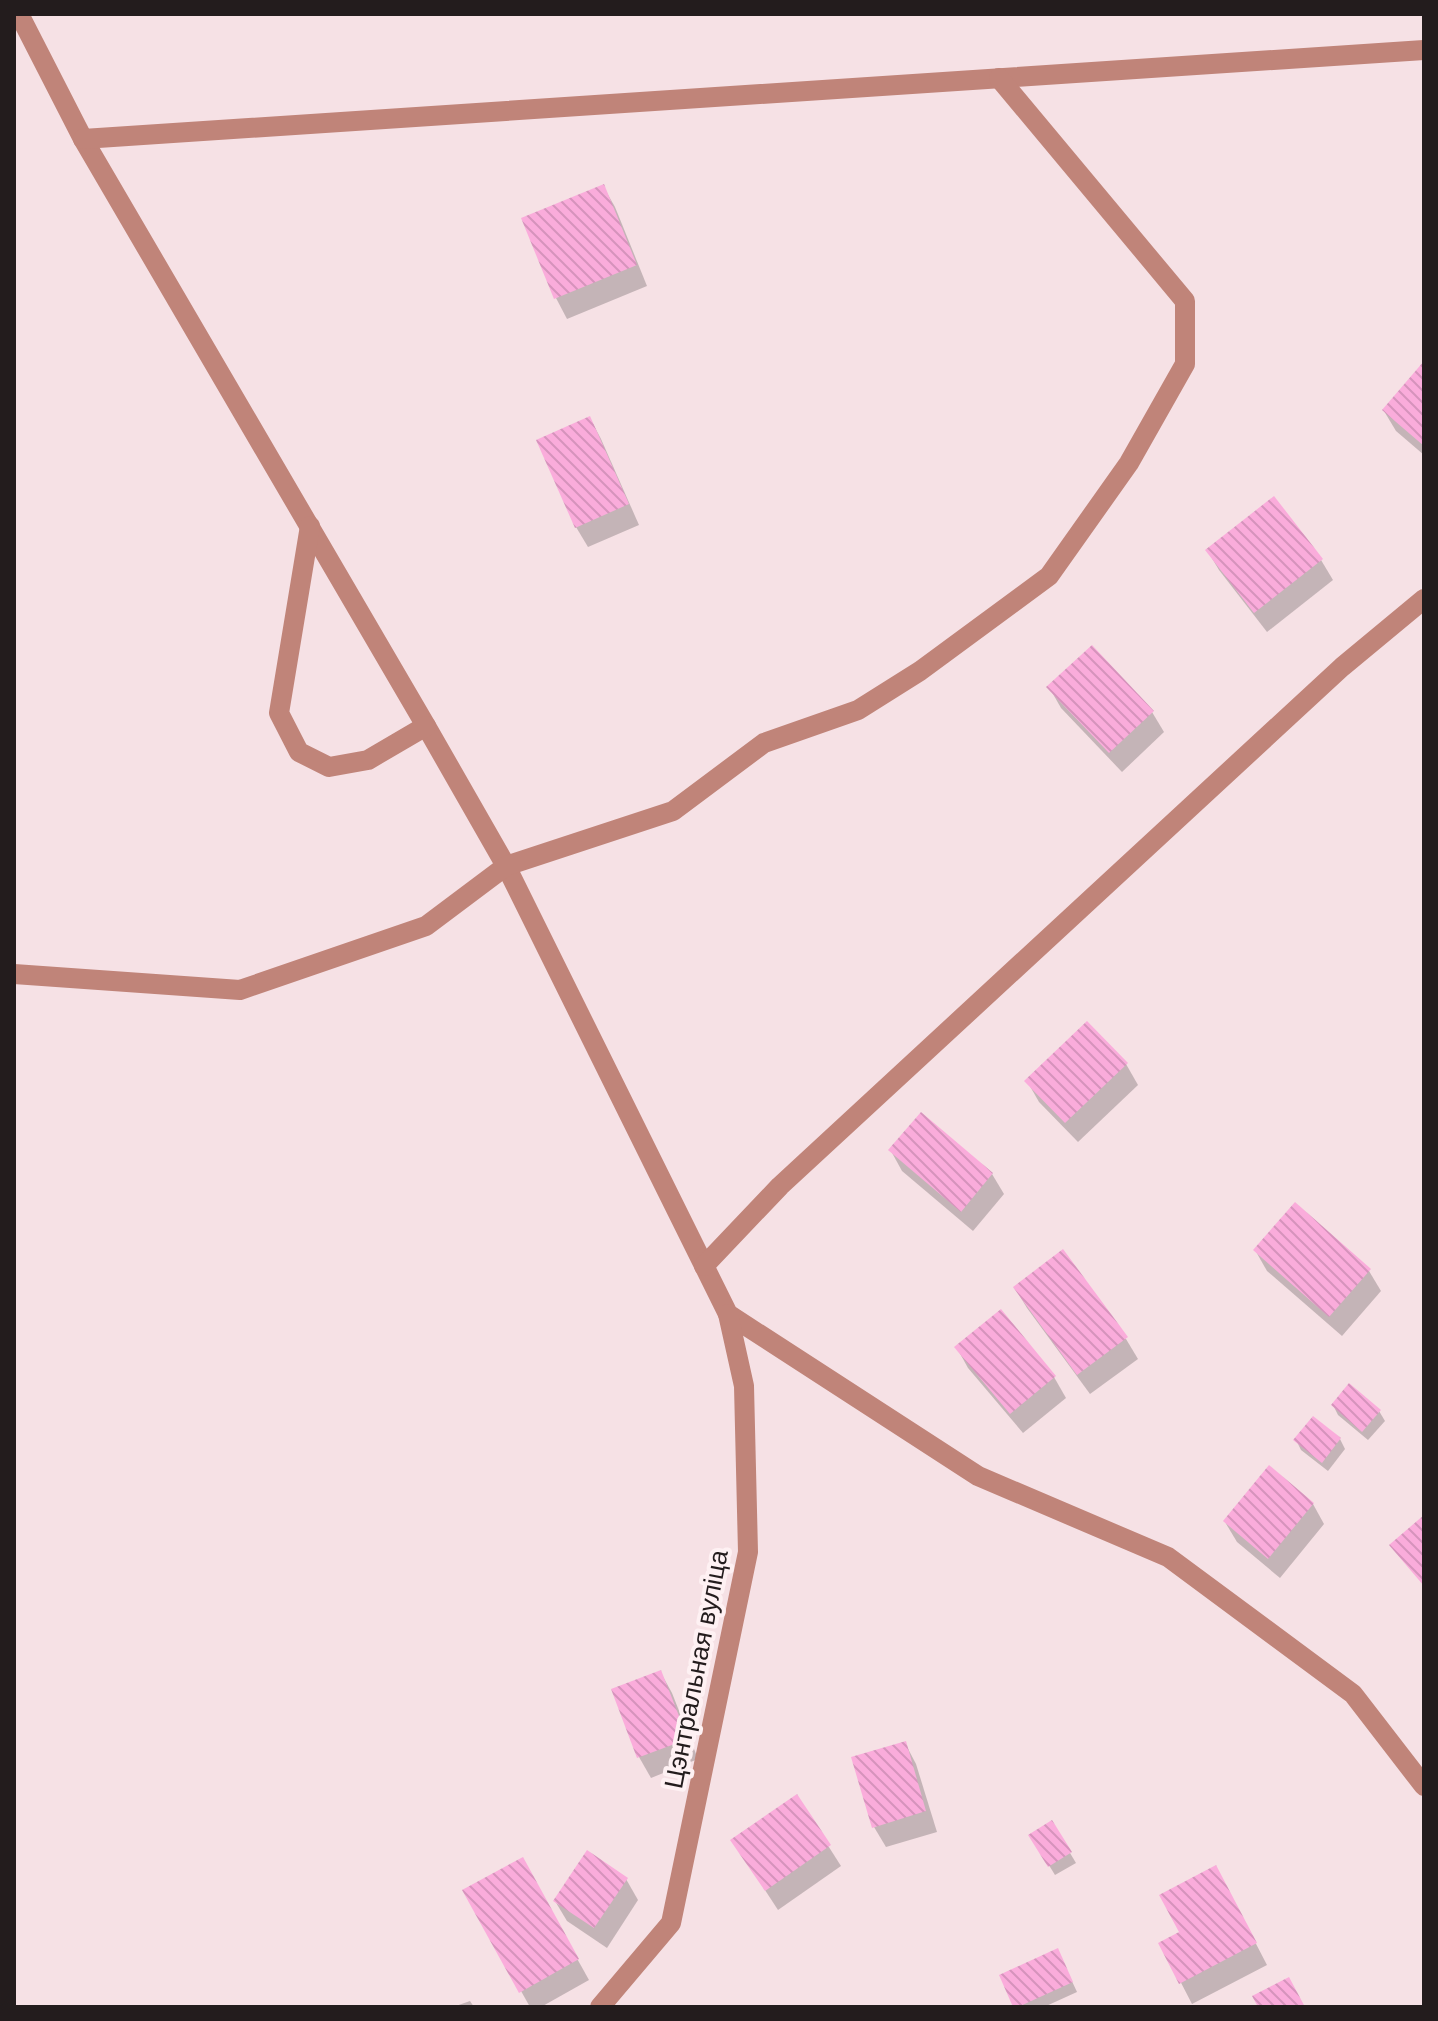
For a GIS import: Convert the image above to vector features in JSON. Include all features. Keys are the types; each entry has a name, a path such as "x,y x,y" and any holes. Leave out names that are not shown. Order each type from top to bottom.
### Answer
{"street":[{"name":"Цэнтральная вуліца","path":"19,14 83,139 506,866 728,1314 744,1386 748,1552 671,1923 600,2007"},
{"path":"83,139 1424,50"},
{"path":"14,974 240,990 426,926 506,866 673,811 764,743 858,710 920,671 1049,576 1129,463 1185,364 1185,301 999,78"},
{"path":"310,526 279,713 299,752 329,767 368,760 426,726"},
{"path":"704,1266 792,1175 1342,667 1424,599"},
{"path":"728,1314 978,1476 1168,1557 1353,1694 1424,1786"}],"building":[{"path":"604,184 637,265 554,299 521,218"},
{"path":"1424,361 1424,446 1382,410"},
{"path":"590,416 629,504 575,528 536,440"},
{"path":"1274,496 1323,559 1254,613 1205,550"},
{"path":"1092,645 1154,711 1109,753 1046,687"},
{"path":"1087,1021 1128,1063 1065,1123 1024,1081"},
{"path":"921,1112 993,1173 961,1212 888,1150"},
{"path":"1295,1202 1371,1269 1329,1317 1253,1250"},
{"path":"1063,1249 1128,1337 1077,1375 1013,1287"},
{"path":"1001,1309 1056,1376 1010,1414 954,1347"},
{"path":"1349,1383 1381,1410 1362,1432 1331,1405"},
{"path":"1313,1416 1341,1438 1322,1463 1293,1440"},
{"path":"1269,1465 1314,1503 1268,1559 1223,1521"},
{"path":"1424,1515 1424,1586 1389,1545"},
{"path":"661,1670 688,1739 637,1758 611,1689"},
{"path":"906,1741 926,1811 872,1828 851,1757"},
{"path":"797,1794 831,1845 765,1891 730,1840"},
{"path":"1052,1820 1072,1852 1048,1867 1028,1835"},
{"path":"587,1850 628,1878 594,1928 553,1901"},
{"path":"523,1857 579,1959 519,1993 462,1890"},
{"path":"1216,1865 1257,1943 1179,1984 1158,1943 1179,1932 1159,1895"},
{"path":"1058,1948 1073,1982 1013,2007 999,1975"},
{"path":"1289,1977 1305,2007 1258,2007 1252,1996"}]}
